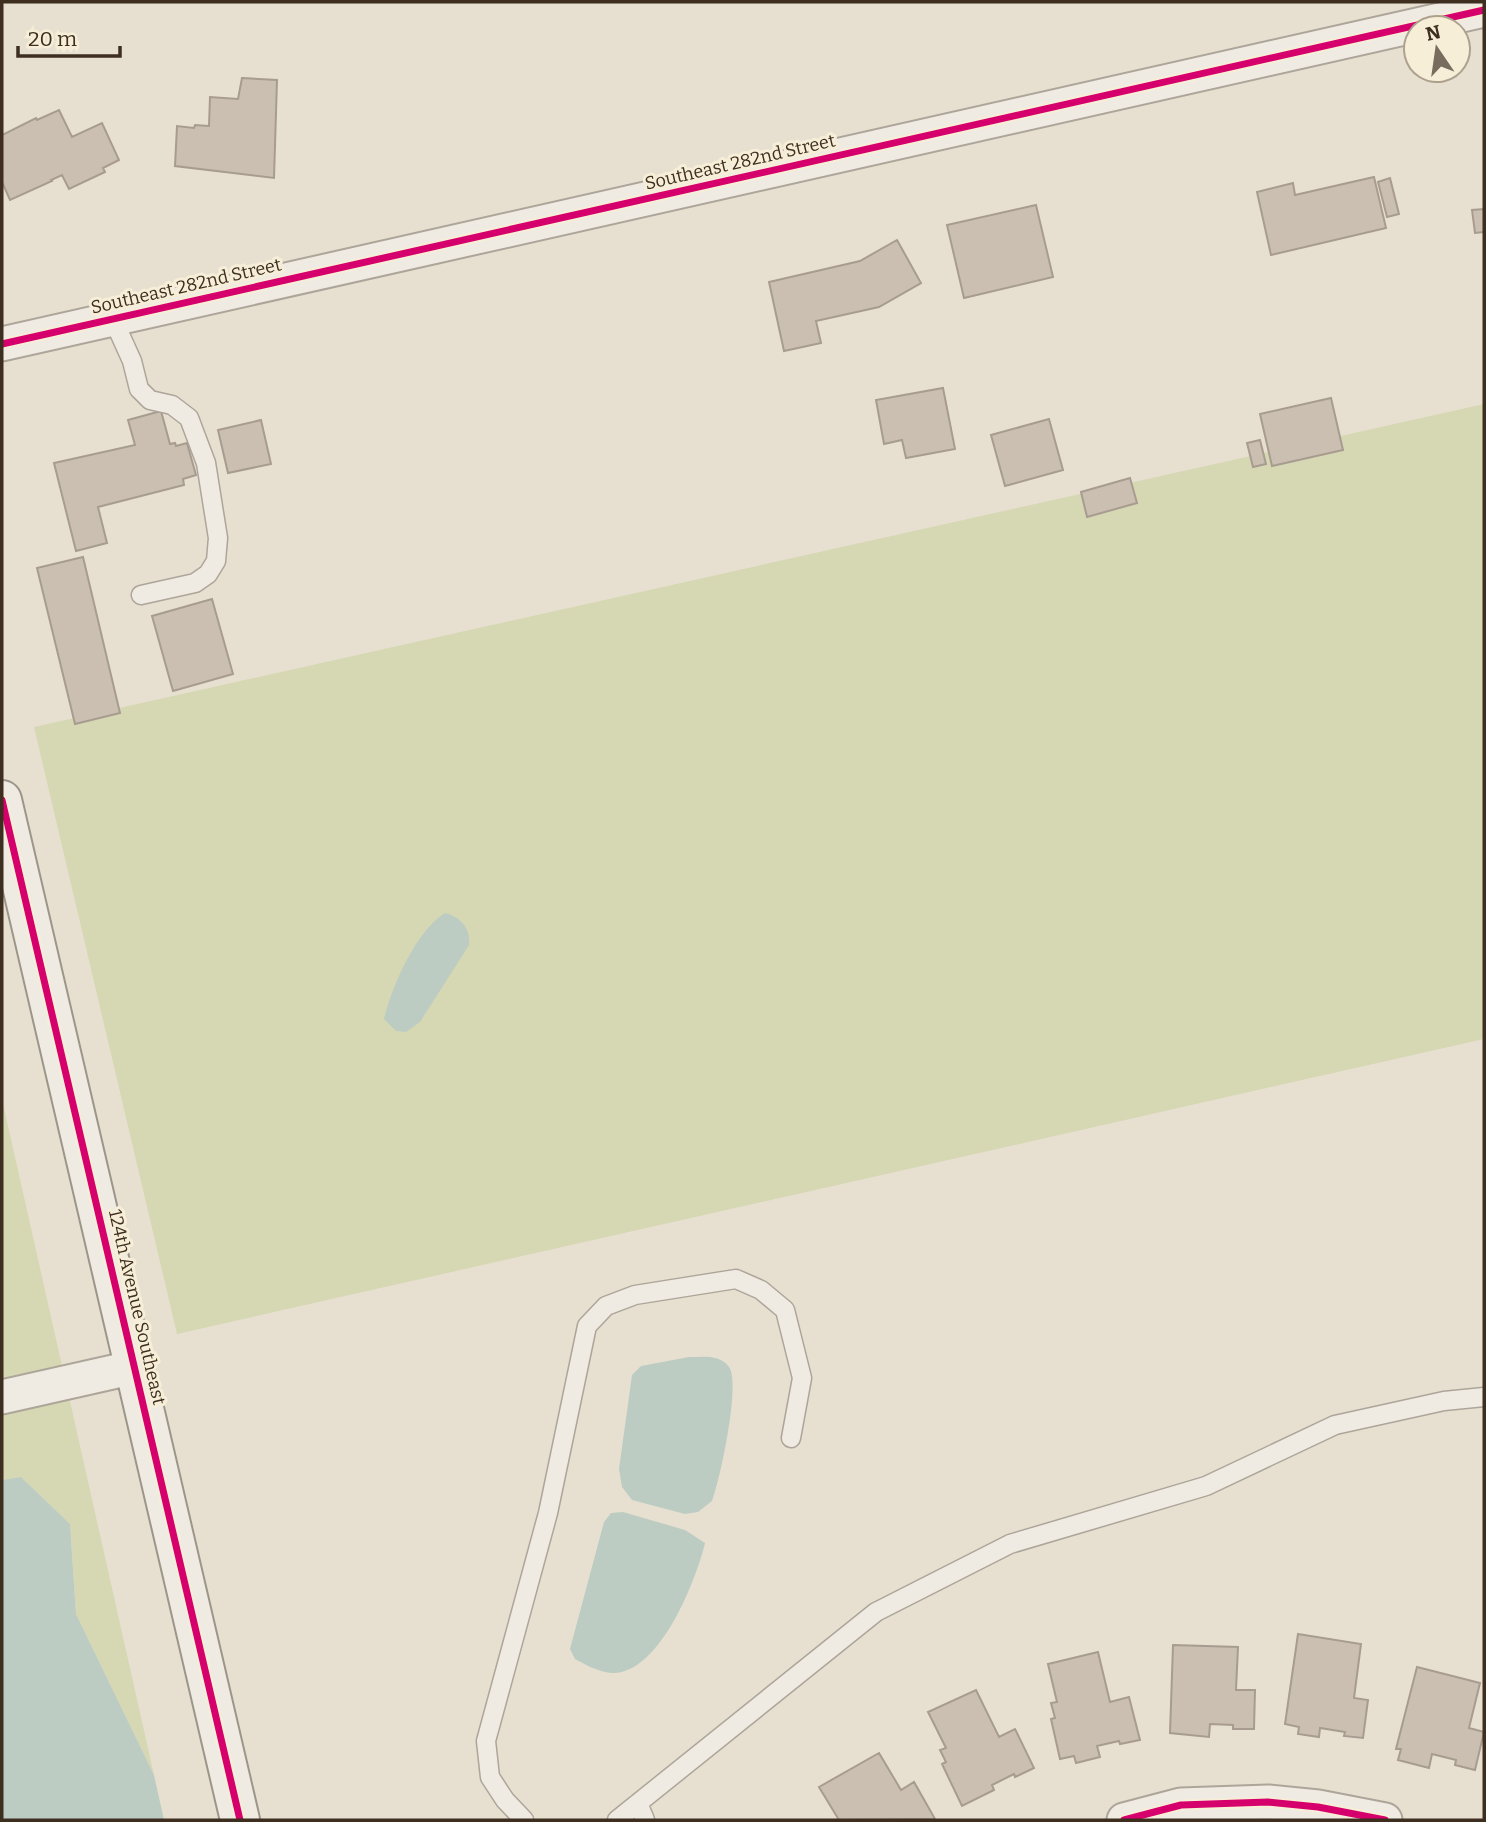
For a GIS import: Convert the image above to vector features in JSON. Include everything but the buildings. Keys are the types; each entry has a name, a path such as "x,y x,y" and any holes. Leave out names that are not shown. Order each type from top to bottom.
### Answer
{"street":[{"name":"Southeast 282nd Street","path":"2,344 1484,10"},
{"name":"124th Avenue Southeast","path":"2,800 240,1820"},
{"path":"2,1397 135,1367"},
{"path":"1124,1820 1181,1805 1268,1802 1318,1807 1385,1820"}],"lane":[{"path":"113,319 132,362 139,389 150,400 172,405 190,418 206,463 218,538 216,561 208,574 184,586 141,595"},
{"path":"524,1820 505,1800 489,1777 486,1741 548,1513 587,1326 606,1306 635,1295 736,1279 761,1290 785,1310 802,1378 791,1438"},
{"path":"617,1820 876,1612 1010,1544 1206,1486 1335,1424 1444,1401 1484,1397"},
{"path":"638,1803 645,1820"}],"green space":[{"path":"1484,404 1484,1039 177,1334 34,727"},
{"path":"2,1099 154,1775 76,1614 70,1524 21,1477 2,1480"}],"shaded area":[{"path":"445,913 456,917 464,925 469,945 420,1022 406,1032 396,1031 384,1019 399,976 424,933"},
{"path":"689,1357 711,1357 725,1363 732,1376 733,1392 724,1454 712,1501 698,1512 685,1514 632,1500 622,1487 619,1469 632,1375 641,1366"},
{"path":"21,1477 70,1524 76,1614 154,1775 164,1820 2,1820 2,1480"},
{"path":"623,1512 685,1530 705,1543 683,1604 657,1646 641,1662 624,1671 605,1672 575,1659 570,1649 604,1522 611,1513"}],"cycle path":[{"path":"2,344 1484,10"},
{"path":"2,800 240,1820"},
{"path":"1124,1820 1181,1805 1268,1802 1318,1807 1385,1820"}]}
